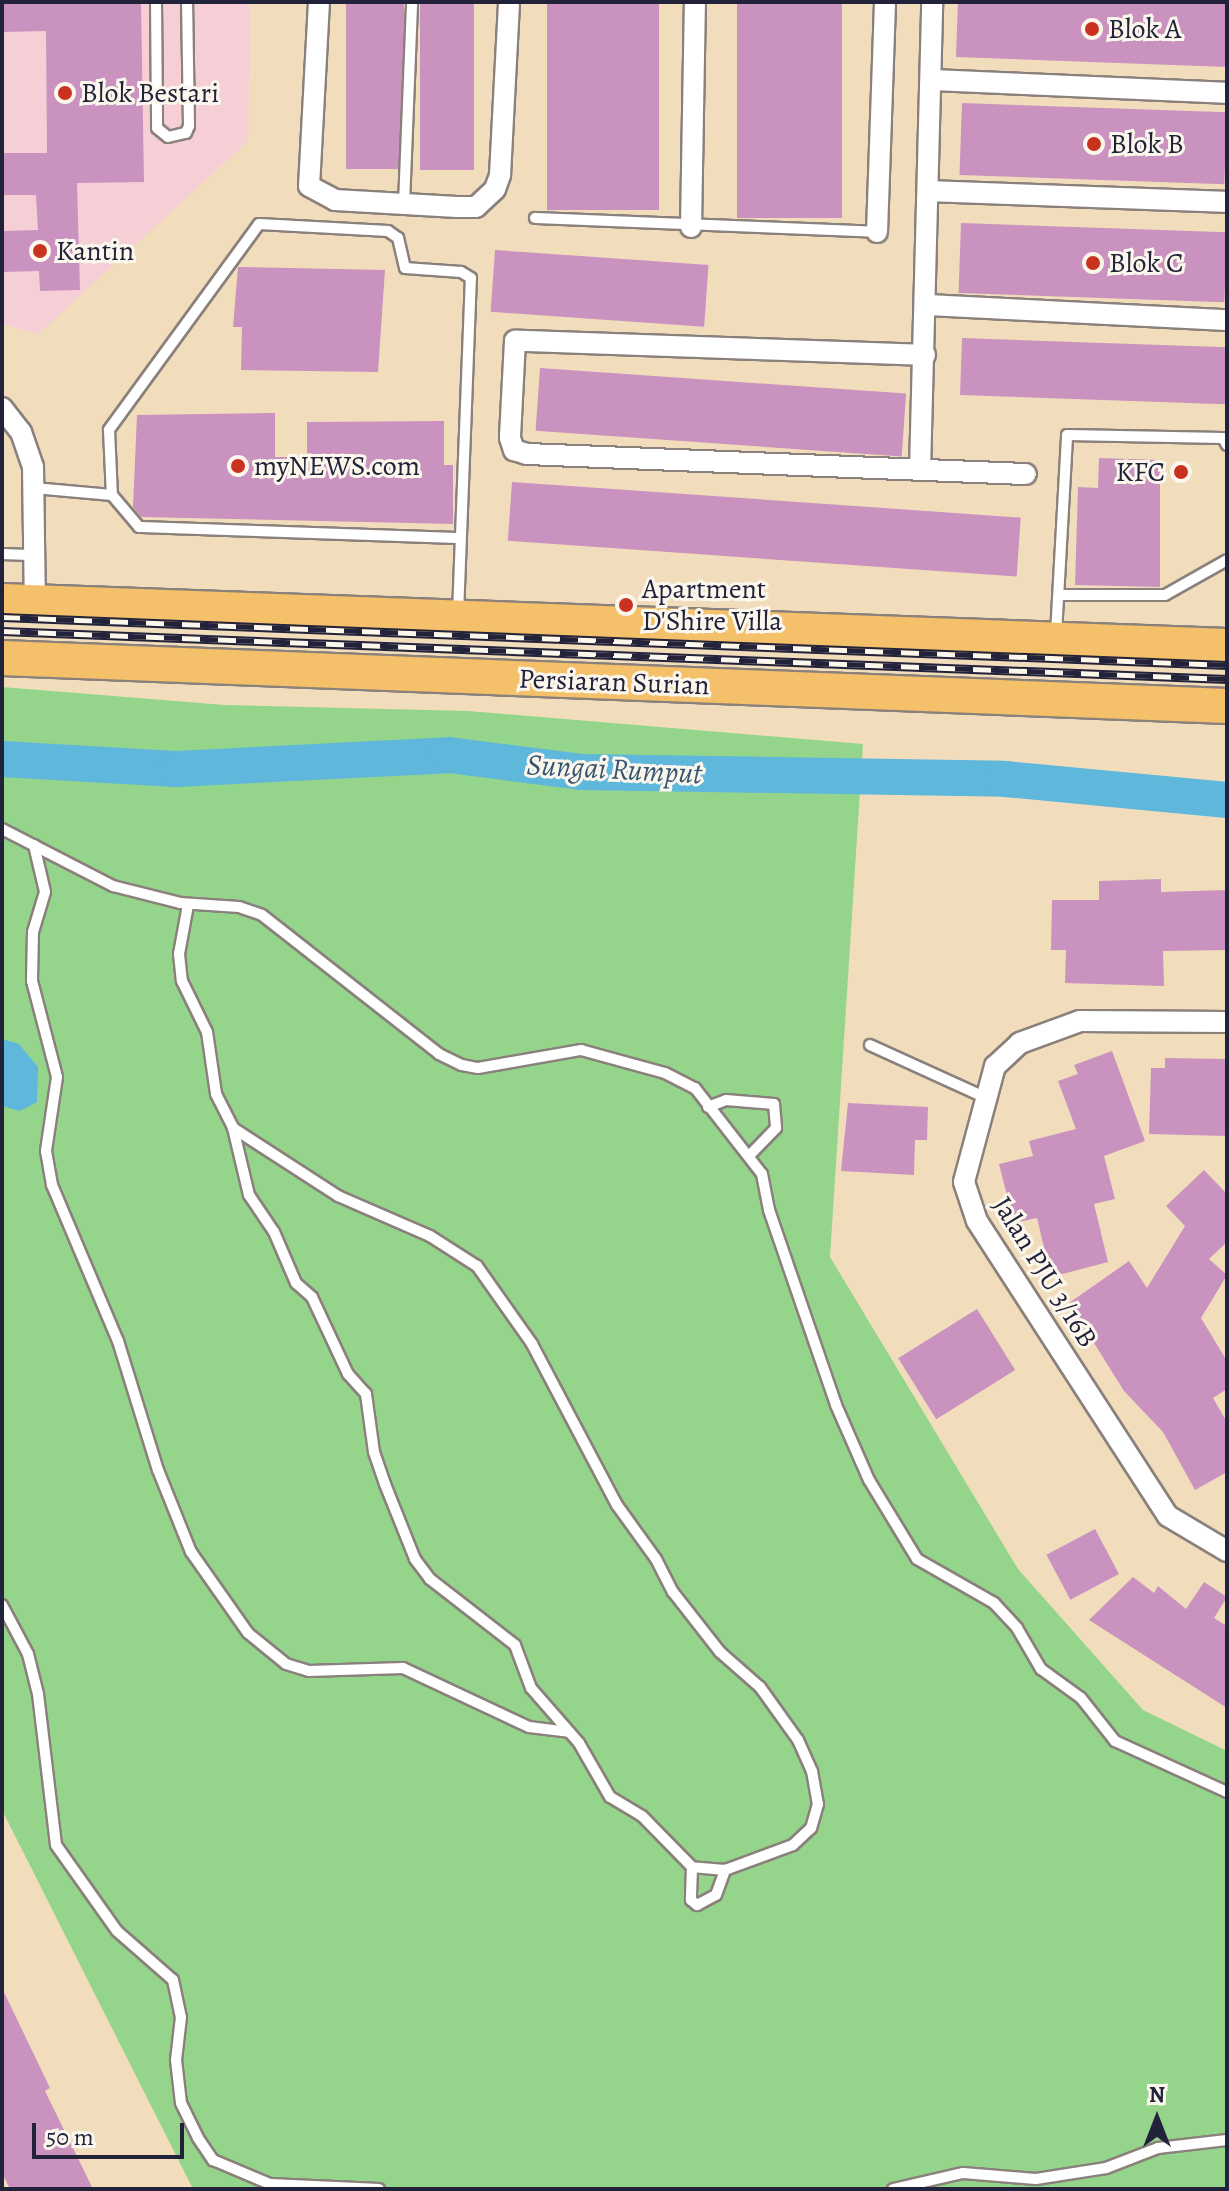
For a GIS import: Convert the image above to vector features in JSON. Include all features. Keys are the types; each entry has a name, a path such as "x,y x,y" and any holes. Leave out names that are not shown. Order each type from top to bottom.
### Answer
{"main road":[{"name":"Persiaran Surian","path":"19,602 1227,646"},
{"path":"1168,644 1211,633 1227,622"},
{"name":"Persiaran Surian","path":"2,658 1227,706"}],"street":[{"path":"319,2 309,186 335,200 476,207 495,189 505,156 509,2"},
{"path":"691,227 695,2"},
{"path":"877,232 885,2"},
{"path":"920,470 928,305 932,2"},
{"path":"931,80 1227,93"},
{"path":"930,191 1227,202"},
{"path":"928,305 1227,320"},
{"path":"925,355 530,339 515,341 511,349 510,438 514,450 1026,474"},
{"path":"2,408 21,432 34,488 36,555 19,602"},
{"name":"Jalan PJU 3/16B","path":"1227,1022 1111,1019 1051,1028 1020,1043 995,1066 984,1097 964,1182 977,1221 1168,1516 1227,1551"}],"lane":[{"path":"156,2 157,128 168,137 186,133 189,126 187,2"},
{"path":"404,204 412,2"},
{"path":"535,218 691,227 877,232"},
{"path":"458,618 472,284 461,272 405,268 398,238 388,231 267,222 256,227 109,430 112,495 139,527 459,538"},
{"path":"1056,640 1067,435 1223,438 1227,445"},
{"path":"34,488 112,495"},
{"path":"2,554 36,555"},
{"path":"1060,595 1165,595 1227,560"},
{"path":"2,829 113,886 188,905 239,907 262,915 439,1054 462,1065 478,1068 581,1050 665,1073 695,1088 725,1132 750,1155 762,1174 814,1349 846,1429 890,1520 917,1559 994,1603 1017,1628 1041,1669 1081,1698 1115,1741 1227,1792"},
{"path":"34,845 45,892 33,932 32,981 57,1077 46,1151 52,1185 118,1341 158,1470 191,1552 248,1633 286,1664 309,1671 403,1668 529,1727 567,1732"},
{"path":"188,905 179,954 182,981 207,1032 216,1094 233,1128 249,1195 274,1232 296,1283 312,1297 348,1374 366,1394 374,1452 415,1559 430,1579 493,1623 515,1645 531,1688 579,1743 610,1797 642,1816 692,1867 725,1870 793,1845 811,1828 818,1804 812,1771 798,1740 760,1687 720,1652 673,1592 656,1559 617,1505 532,1344 477,1266 430,1236 338,1196 233,1128"},
{"path":"870,1045 984,1097"},
{"path":"708,1107 726,1100 774,1104 776,1128 750,1155"},
{"path":"2,1605 28,1654 38,1694 56,1845 117,1931 173,1980 181,2017 176,2060 181,2103 198,2138 213,2160 270,2184 379,2189"},
{"path":"692,1867 691,1900 697,1905 716,1895 725,1870"},
{"path":"893,2189 963,2173 1036,2179 1106,2168 1158,2148 1227,2140"}],"shaded area":[{"path":"2,2 250,2 248,141 38,334 2,324"}],"green space":[{"path":"2,687 225,705 468,711 863,744 830,1257 1018,1569 1143,1710 1227,1751 1227,2189 193,2189 2,1810"}],"water":[{"path":"2,1039 19,1044 38,1067 37,1102 20,1111 2,1106"}],"building":[{"path":"2,2 141,2 144,182 77,183 80,290 40,291 39,271 2,272 2,231 38,230 36,195 2,195 2,153 47,153 46,31 2,32"},
{"path":"346,2 404,2 404,169 346,169"},
{"path":"420,2 474,2 474,170 420,170"},
{"path":"547,2 659,2 659,210 547,210"},
{"path":"737,2 842,2 842,218 737,218"},
{"name":"Blok A","path":"958,2 1227,2 1227,67 956,57"},
{"name":"Blok B","path":"962,103 1227,112 1224,184 959,175"},
{"name":"Blok C","path":"961,223 1227,232 1224,302 959,293"},
{"path":"495,250 708,265 704,327 491,312"},
{"path":"238,267 385,270 378,372 241,370 242,327 233,327"},
{"path":"962,338 1227,347 1225,404 960,395"},
{"path":"540,368 906,394 902,456 536,431"},
{"path":"275,413 275,457 307,457 307,422 444,421 444,465 453,465 453,524 141,517 133,507 137,415"},
{"path":"1099,458 1160,460 1160,587 1075,585 1078,487 1098,488"},
{"path":"512,482 1021,518 1017,576 508,541"},
{"path":"1161,879 1161,892 1227,890 1227,950 1163,951 1164,986 1065,983 1066,950 1051,950 1052,900 1099,900 1099,881"},
{"path":"1112,1051 1145,1141 1104,1156 1115,1199 1094,1204 1108,1262 1051,1277 1037,1218 1014,1223 999,1164 1033,1156 1029,1141 1076,1129 1058,1081 1078,1074 1074,1065"},
{"path":"1165,1058 1227,1059 1227,1136 1149,1134 1151,1068 1165,1068"},
{"path":"848,1103 928,1107 927,1140 915,1140 914,1175 841,1171"},
{"path":"1204,1170 1227,1194 1227,1242 1209,1259 1227,1275 1201,1318 1227,1361 1227,1389 1213,1398 1227,1422 1227,1472 1195,1490 1163,1432 1124,1391 1069,1303 1129,1261 1147,1288 1185,1226 1166,1206"},
{"path":"977,1309 1015,1370 936,1419 898,1358"},
{"path":"1095,1529 1119,1574 1070,1600 1046,1555"},
{"path":"1133,1577 1154,1593 1158,1586 1186,1609 1204,1582 1227,1597 1214,1618 1227,1626 1227,1708 1089,1620"},
{"path":"2,1988 50,2088 45,2091 93,2189 10,2189 2,2173"}],"waterway":[{"name":"Sungai Rumput","path":"2,759 176,769 449,755 581,772 1005,779 1227,800"}],"railway":[{"path":"2,617 1227,665"},
{"path":"2,631 1227,679"}],"place":[{"name":"Blok A","path":"1092,29"},
{"name":"Blok Bestari","path":"65,93"},
{"name":"Blok B","path":"1094,144"},
{"name":"Kantin","path":"40,251"},
{"name":"Blok C","path":"1093,263"},
{"name":"myNEWS.com","path":"238,466"},
{"name":"KFC","path":"1181,472"},
{"name":"Apartment D'Shire Villa","path":"626,605"}]}
